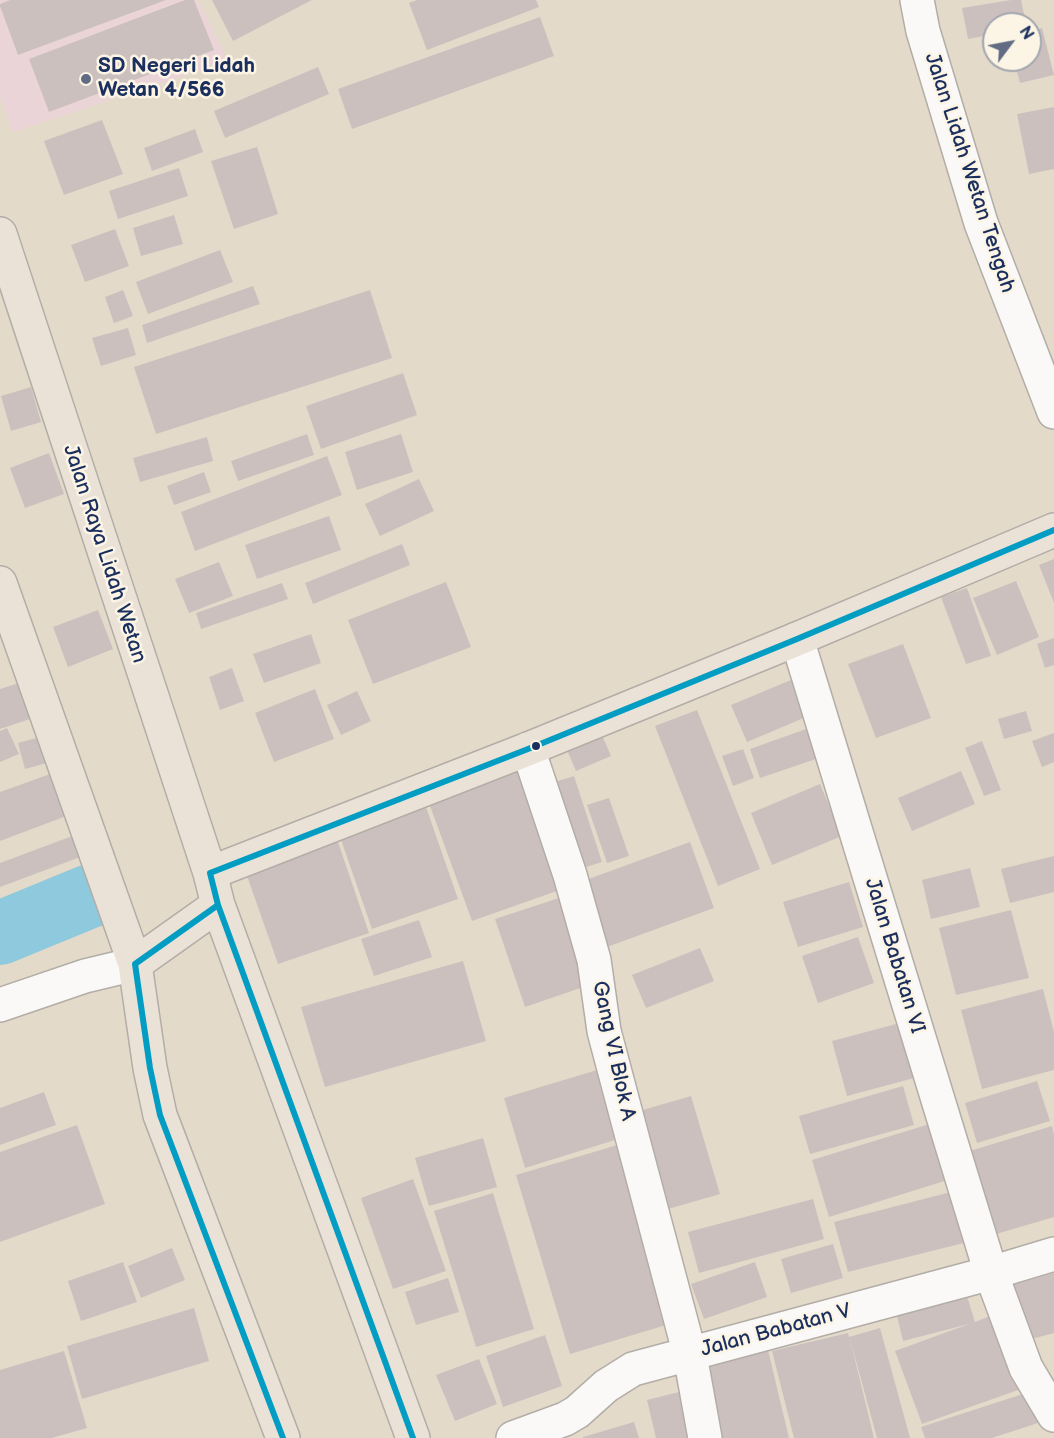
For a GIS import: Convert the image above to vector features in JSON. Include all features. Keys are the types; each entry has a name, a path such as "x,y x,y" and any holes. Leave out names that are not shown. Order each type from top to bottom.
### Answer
{"main road":[{"name":"Jalan Raya Lidah Wetan","path":"0,234 210,873 218,905 413,1438"},
{"path":"210,873 528,749 797,639 1054,530"},
{"path":"0,583 135,964 150,1068 160,1115 283,1438"},
{"path":"135,964 218,905"}],"street":[{"name":"Jalan Lidah Wetan Tengah","path":"916,0 923,31 981,223 1054,412"},
{"name":"Jalan Babatan VI","path":"797,639 991,1274 1026,1368 1054,1415"},
{"name":"Gang VI Blok A","path":"528,749 570,875 594,960 604,1031 690,1354 705,1438"},
{"path":"0,1005 85,976 135,964"},
{"name":"Jalan Babatan V","path":"513,1438 577,1413 606,1386 633,1369 991,1274 1054,1254"}],"shaded area":[{"name":"SD Negeri Lidah Wetan 4/566","path":"0,0 198,0 228,61 13,132 0,97"}],"building":[{"path":"10,0 166,0 18,55 0,6"},
{"path":"185,0 194,0 214,50 49,112 29,59"},
{"path":"212,0 312,0 233,41"},
{"path":"417,0 536,0 539,7 427,50 409,3"},
{"path":"1021,0 1024,12 982,12 982,36 968,39 962,8"},
{"path":"540,17 554,56 352,129 338,89"},
{"path":"1042,28 1054,75 1020,83 1017,72 1042,72"},
{"path":"318,67 329,94 225,138 214,111"},
{"path":"1054,107 1054,169 1029,174 1017,114"},
{"path":"102,120 123,174 64,195 44,141"},
{"path":"195,129 203,152 152,171 144,148"},
{"path":"257,147 278,214 234,229 211,161"},
{"path":"179,168 188,196 118,219 109,191"},
{"path":"174,215 183,244 141,256 133,228"},
{"path":"115,229 129,266 85,282 71,245"},
{"path":"220,250 233,282 148,314 136,282"},
{"path":"253,286 260,304 147,343 142,325"},
{"path":"123,290 133,316 114,323 105,297"},
{"path":"370,290 392,358 156,434 134,367"},
{"path":"128,328 136,355 101,366 92,338"},
{"path":"403,373 417,415 321,449 306,406"},
{"path":"31,387 41,422 11,431 1,396"},
{"path":"307,434 314,455 238,481 231,461"},
{"path":"401,434 413,472 357,490 345,452"},
{"path":"207,437 213,461 140,482 133,458"},
{"path":"49,453 64,494 25,508 10,468"},
{"path":"327,456 342,495 195,551 181,512"},
{"path":"204,472 211,492 174,505 167,486"},
{"path":"419,479 434,511 380,536 365,504"},
{"path":"329,516 341,550 257,579 245,545"},
{"path":"402,544 410,565 313,604 305,583"},
{"path":"1054,559 1054,603 1039,565"},
{"path":"219,562 233,596 189,613 175,579"},
{"path":"1016,581 1039,637 997,655 973,598"},
{"path":"446,582 471,647 373,684 348,620"},
{"path":"282,583 288,599 201,629 196,613"},
{"path":"967,588 991,656 966,664 941,597"},
{"path":"98,610 113,649 68,667 53,627"},
{"path":"311,634 321,663 264,683 253,654"},
{"path":"1054,638 1054,665 1045,668 1037,644"},
{"path":"903,644 931,718 876,738 848,664"},
{"path":"232,668 244,701 220,710 209,677"},
{"path":"803,675 818,712 747,742 731,705"},
{"path":"19,683 30,719 0,729 0,689"},
{"path":"315,689 334,739 274,762 255,713"},
{"path":"357,691 371,721 341,735 327,705"},
{"path":"697,710 760,869 718,886 655,726"},
{"path":"1026,711 1032,731 1004,739 998,719"},
{"path":"7,728 19,754 0,762 0,731"},
{"path":"599,728 611,756 576,771 564,743"},
{"path":"806,729 816,759 760,778 750,749"},
{"path":"1054,733 1054,762 1042,767 1032,741"},
{"path":"51,734 58,760 25,769 18,743"},
{"path":"982,741 1001,790 984,796 965,748"},
{"path":"743,749 754,778 733,786 722,756"},
{"path":"525,768 568,887 472,921 429,803"},
{"path":"961,771 975,804 912,831 898,798"},
{"path":"53,773 69,815 0,841 0,792"},
{"path":"574,776 602,862 574,871 545,785"},
{"path":"820,784 842,836 772,865 751,813"},
{"path":"609,798 629,856 607,863 587,805"},
{"path":"426,807 458,899 372,929 340,837"},
{"path":"75,835 83,856 0,887 0,863"},
{"path":"338,842 369,933 278,964 246,873"},
{"path":"690,842 714,908 607,947 583,881"},
{"path":"1054,856 1054,892 1010,903 1001,869"},
{"path":"970,868 980,907 931,919 922,880"},
{"path":"849,882 863,927 798,947 783,902"},
{"path":"562,897 592,984 525,1007 495,919"},
{"path":"1011,910 1029,978 956,995 939,928"},
{"path":"419,920 432,957 374,976 361,939"},
{"path":"858,937 874,983 818,1003 802,956"},
{"path":"700,948 714,981 646,1008 632,975"},
{"path":"463,961 486,1041 325,1087 301,1007"},
{"path":"1043,989 1054,1032 1054,1070 982,1089 961,1010"},
{"path":"900,1023 914,1078 847,1096 832,1041"},
{"path":"597,1070 618,1139 525,1168 504,1098"},
{"path":"1037,1081 1050,1121 977,1143 965,1103"},
{"path":"903,1086 914,1125 810,1154 799,1116"},
{"path":"44,1092 56,1125 0,1145 0,1108"},
{"path":"691,1096 720,1194 665,1210 636,1112"},
{"path":"933,1123 951,1179 829,1217 812,1160"},
{"path":"77,1125 105,1204 0,1242 0,1152"},
{"path":"1052,1126 1054,1135 1054,1217 986,1237 960,1154"},
{"path":"483,1138 497,1187 429,1206 415,1158"},
{"path":"621,1144 676,1322 570,1354 516,1175"},
{"path":"413,1179 446,1271 393,1289 361,1198"},
{"path":"959,1190 972,1241 848,1272 834,1222"},
{"path":"493,1193 534,1329 476,1347 434,1211"},
{"path":"813,1199 824,1239 699,1273 688,1232"},
{"path":"833,1244 843,1278 791,1293 781,1259"},
{"path":"172,1248 185,1280 141,1298 128,1266"},
{"path":"123,1262 137,1302 81,1321 68,1281"},
{"path":"755,1262 767,1297 704,1319 691,1284"},
{"path":"1054,1273 1054,1333 1020,1342 1005,1287"},
{"path":"448,1278 459,1312 416,1325 405,1292"},
{"path":"966,1293 975,1322 995,1314 1021,1389 922,1424 895,1351 969,1324 903,1341 896,1312"},
{"path":"194,1308 209,1361 82,1399 67,1346"},
{"path":"880,1328 910,1438 877,1438 850,1339 874,1438 794,1438 772,1351 848,1333 849,1337"},
{"path":"545,1335 562,1386 503,1407 486,1356"},
{"path":"768,1350 789,1438 721,1438 705,1365"},
{"path":"64,1351 87,1428 52,1438 0,1438 0,1370"},
{"path":"479,1359 497,1404 455,1421 436,1375"},
{"path":"683,1391 695,1438 656,1438 647,1400"},
{"path":"1029,1392 1041,1422 992,1438 925,1438 921,1427"},
{"path":"634,1422 639,1438 583,1438 583,1437"}],"waterway":[{"path":"0,933 90,896"}],"transit line":[{"path":"210,873 528,749 797,639 1054,530"},
{"path":"210,873 218,905 413,1438"},
{"path":"218,905 135,964 150,1068 160,1115 283,1438"}],"place":[{"name":"SD Negeri Lidah Wetan 4/566","path":"86,79"}]}
